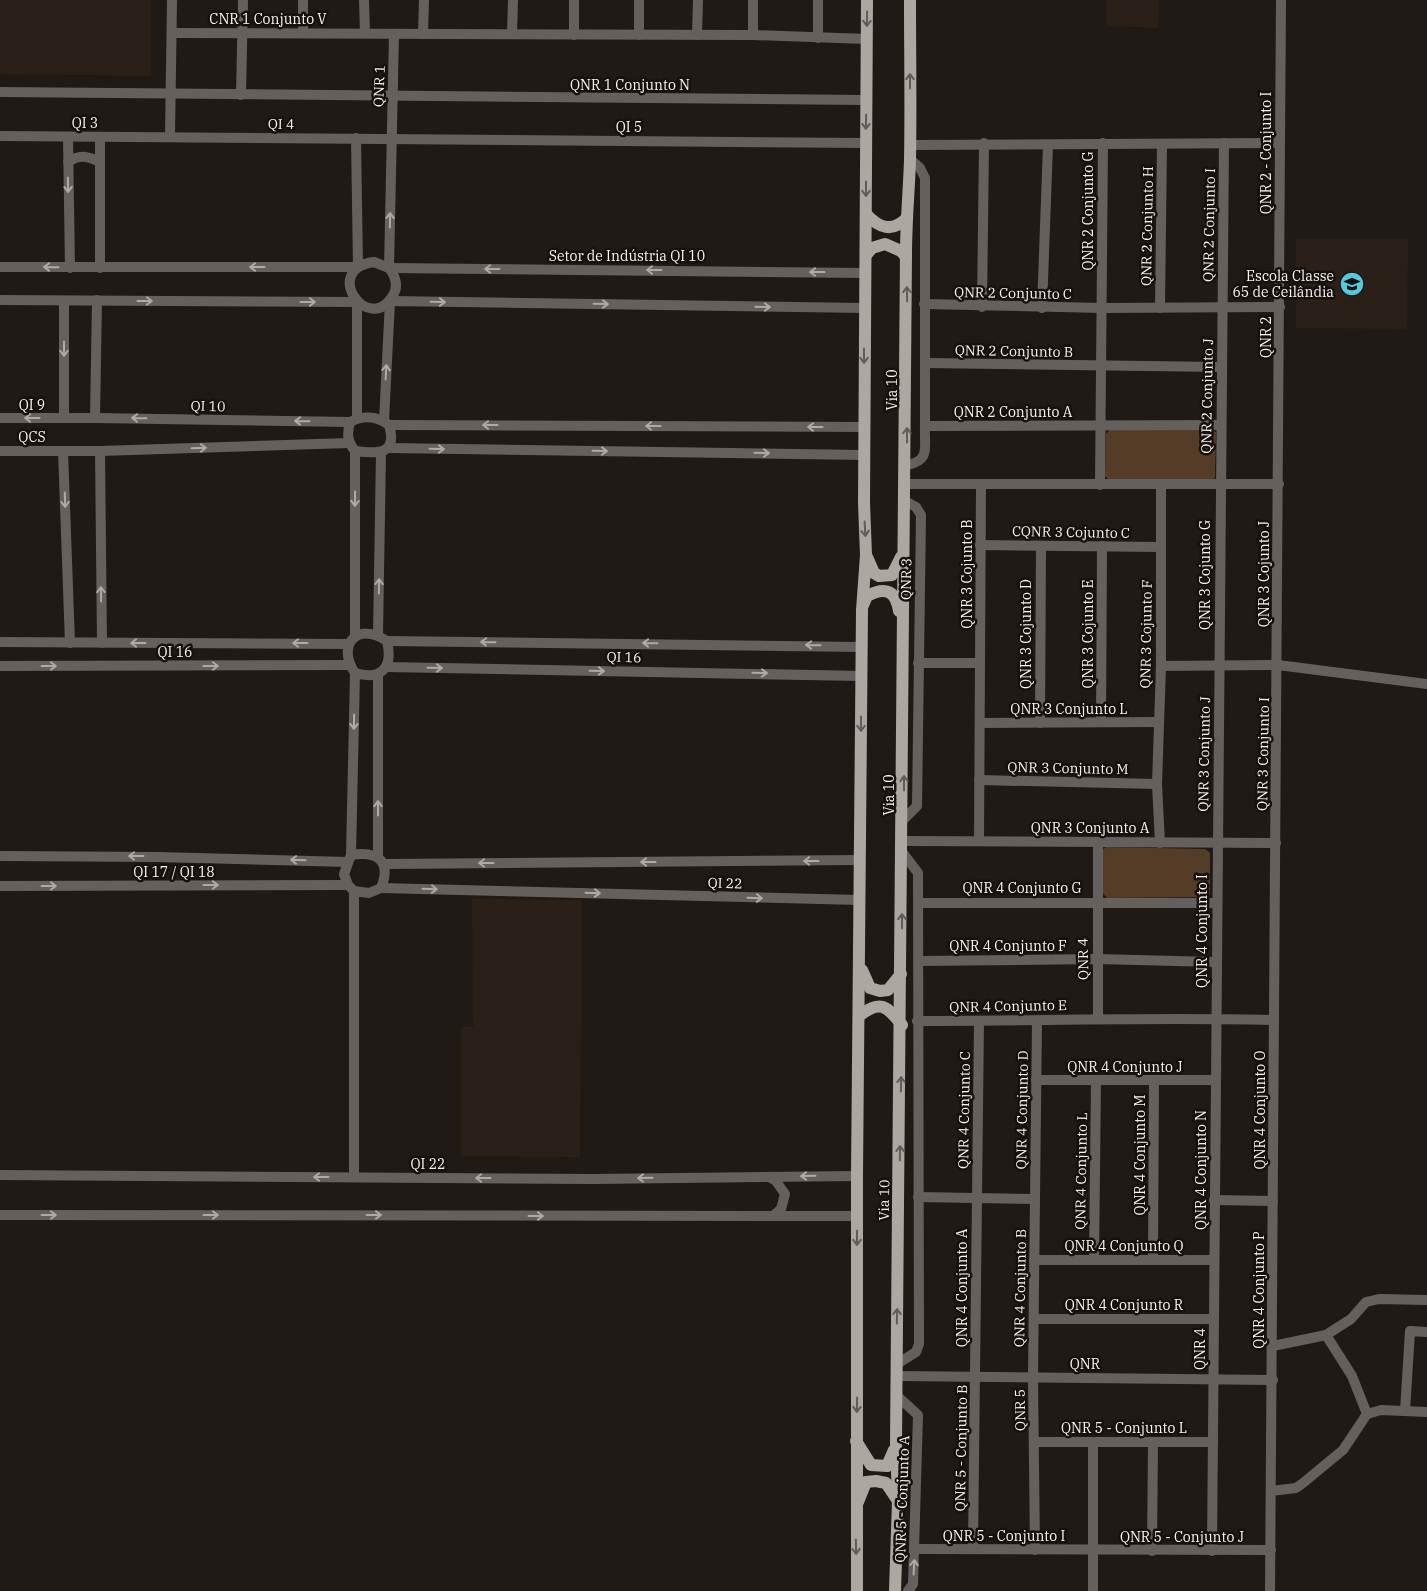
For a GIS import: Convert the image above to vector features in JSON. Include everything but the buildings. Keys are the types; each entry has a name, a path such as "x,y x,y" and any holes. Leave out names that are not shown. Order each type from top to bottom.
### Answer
{"main road":[{"name":"Via 10","path":"857,1591 855,1508 857,1176 861,647 866,555 864,308 867,0"},
{"name":"Via 10","path":"895,1591 898,1501 896,1395 902,1025 903,641 904,547 907,502 906,257 910,160 910,0"},
{"path":"866,214 882,227 892,228 900,225 907,218"},
{"path":"866,255 872,248 885,244 901,252 906,257"},
{"path":"866,555 871,569 879,576 885,577 892,575 897,569 904,547"},
{"path":"862,610 866,596 881,590 893,594 898,607 903,641"},
{"path":"859,963 868,983 874,990 888,990 901,974"},
{"path":"859,1016 869,1008 879,1005 888,1009 902,1025"},
{"path":"856,1441 871,1465 878,1467 887,1466 892,1458 896,1442"},
{"path":"855,1508 866,1482 886,1483 898,1501"}],"street":[{"path":"170,136 172,0"},
{"path":"241,94 243,0"},
{"path":"303,0 303,32"},
{"path":"364,0 364,33 753,35 867,39"},
{"path":"423,34 424,0"},
{"path":"512,34 513,0"},
{"path":"574,0 574,35"},
{"path":"639,0 639,35"},
{"path":"697,35 698,0"},
{"path":"753,0 753,35"},
{"path":"818,0 818,38"},
{"name":"QNR 2 - Conjunto I","path":"1280,307 1281,0"},
{"name":"CNR 1 Conjunto V","path":"172,33 364,33"},
{"name":"QNR 1","path":"389,268 394,34"},
{"name":"QNR 1 Conjunto N","path":"0,92 866,100"},
{"name":"QI 3","path":"0,136 170,136"},
{"name":"QI 4","path":"170,136 391,138"},
{"path":"68,137 70,268"},
{"path":"100,137 100,268"},
{"path":"354,1177 351,888 344,874 349,858 353,669 348,655 352,639 352,447 348,432 354,420 357,302 352,294 350,284 352,275 358,267 356,138"},
{"name":"QI 5","path":"391,138 866,143"},
{"path":"910,145 1280,142"},
{"name":"QNR 2 Conjunto G","path":"1102,308 1103,143"},
{"name":"QNR 2 Conjunto I","path":"1222,307 1224,143"},
{"path":"982,307 984,144"},
{"path":"1042,308 1048,144"},
{"name":"QNR 2 Conjunto H","path":"1160,308 1162,144"},
{"path":"68,162 78,156 87,156 100,162"},
{"path":"907,465 919,463 923,459 926,363 924,304 925,178 920,168 910,160"},
{"path":"0,267 358,267 374,262 389,268 396,284 395,293 390,301 374,308 357,302 0,300"},
{"name":"Setor de Indústria QI 10","path":"389,268 865,273"},
{"path":"95,418 96,300"},
{"path":"64,301 64,418"},
{"path":"390,301 864,308"},
{"path":"353,669 367,677 378,674 386,667 390,654 383,638 385,451 392,436 386,423 390,301"},
{"name":"QNR 2 Conjunto C","path":"924,304 982,307 1102,308"},
{"name":"QNR 2 Conjunto J","path":"1220,486 1222,307"},
{"name":"QNR 2","path":"1102,308 1280,307 1279,484"},
{"path":"1100,484 1102,308"},
{"name":"QNR 2 Conjunto B","path":"926,363 1101,366"},
{"name":"QNR 2 Conjunto J","path":"1101,366 1221,367"},
{"path":"354,420 369,417 386,423 864,427"},
{"name":"QI 9","path":"0,418 64,418"},
{"name":"QI 10","path":"64,418 354,420"},
{"path":"1100,426 1220,425"},
{"name":"QNR 2 Conjunto A","path":"925,426 1100,426"},
{"path":"352,447 385,451 864,455"},
{"name":"QCS","path":"0,451 352,447"},
{"path":"63,451 70,643"},
{"path":"100,451 102,643"},
{"path":"907,484 1220,486 1279,484"},
{"name":"QNR 3 Cojunto J","path":"1278,665 1279,484"},
{"name":"QNR 3 Cojunto B","path":"980,663 981,485"},
{"path":"1161,485 1161,547"},
{"name":"QNR 3 Cojunto G","path":"1219,665 1220,486"},
{"name":"QNR 3","path":"904,819 917,806 921,515 916,507 907,502"},
{"name":"CQNR 3 Cojunto C","path":"980,545 1161,547"},
{"name":"QNR 3 Cojunto D","path":"1040,546 1040,723"},
{"name":"QNR 3 Cojunto E","path":"1101,722 1102,546"},
{"name":"QNR 3 Cojunto F","path":"1158,722 1161,666 1161,547"},
{"path":"0,642 102,643 352,639 369,632 383,638 861,647"},
{"path":"918,663 980,663 979,841"},
{"name":"QNR 3 Conjunto J","path":"1217,843 1219,665"},
{"path":"1161,666 1278,665 1427,684"},
{"name":"QNR 3 Conjunto I","path":"1276,843 1278,665"},
{"name":"QI 16","path":"0,666 353,669"},
{"name":"QI 16","path":"386,667 861,676"},
{"path":"351,888 369,893 381,888 386,876 381,860 378,674"},
{"path":"1158,722 1157,784 1160,843"},
{"name":"QNR 3 Conjunto L","path":"980,723 1158,722"},
{"name":"QNR 3 Conjunto M","path":"979,780 1157,784"},
{"name":"QNR 3 Conjunto A","path":"903,847 979,841 1276,843"},
{"name":"QNR 4 Conjunto G","path":"919,903 1097,901 1098,842"},
{"name":"QNR 4 Conjunto I","path":"1215,1019 1217,843"},
{"path":"1098,1018 1274,1020 1276,843"},
{"path":"897,1370 916,1352 919,1344 919,903 918,873 903,847"},
{"path":"0,856 349,858 364,853 381,860 860,860"},
{"name":"QI 17 / QI 18","path":"0,886 351,888"},
{"name":"QI 22","path":"381,888 859,900"},
{"path":"1097,901 1216,903"},
{"name":"QNR 4","path":"1097,901 1098,1018"},
{"name":"QNR 4 Conjunto F","path":"919,961 1097,959 1216,962"},
{"name":"QNR 4 Conjunto E","path":"918,1021 1037,1021 1098,1018"},
{"path":"1215,1019 1215,1080"},
{"name":"QNR 4 Conjunto O","path":"1273,1200 1274,1020"},
{"name":"QNR 4 Conjunto C","path":"976,1198 979,1021"},
{"name":"QNR 4 Conjunto D","path":"1035,1199 1037,1021"},
{"name":"QNR 4 Conjunto J","path":"1036,1080 1096,1082 1215,1080"},
{"name":"QNR 4 Conjunto N","path":"1214,1260 1215,1080"},
{"name":"QNR 4 Conjunto M","path":"1153,1260 1154,1081"},
{"name":"QNR 4 Conjunto L","path":"1094,1260 1096,1082"},
{"name":"QI 22","path":"0,1175 354,1177 857,1176"},
{"path":"769,1177 776,1182 785,1194 781,1209 773,1216"},
{"path":"918,1197 1035,1199"},
{"name":"QNR 4 Conjunto A","path":"976,1198 976,1377"},
{"name":"QNR 4 Conjunto B","path":"1033,1377 1035,1199"},
{"path":"1214,1200 1273,1200"},
{"name":"QNR 4 Conjunto P","path":"1270,1550 1273,1380 1273,1200"},
{"path":"0,1214 857,1216"},
{"name":"QNR 4 Conjunto Q","path":"1034,1260 1214,1260"},
{"name":"QNR 4","path":"1214,1260 1214,1378"},
{"path":"1273,1346 1326,1335 1351,1319 1366,1302 1379,1299 1427,1300"},
{"name":"QNR 4 Conjunto R","path":"1034,1319 1214,1319"},
{"path":"1405,1411 1410,1331 1427,1332"},
{"path":"1326,1335 1352,1376 1367,1414"},
{"name":"QNR","path":"897,1370 976,1377 1273,1380"},
{"name":"QNR 5 - Conjunto B","path":"973,1550 976,1377"},
{"name":"QNR 5","path":"1033,1377 1034,1550"},
{"path":"1212,1551 1214,1378"},
{"name":"QNR 5 - Conjunto A","path":"896,1395 918,1414 915,1549 910,1588"},
{"path":"1271,1491 1296,1488 1303,1484 1343,1450 1367,1414 1381,1410 1427,1412"},
{"name":"QNR 5 - Conjunto L","path":"1034,1442 1213,1442"},
{"path":"1093,1442 1093,1591"},
{"path":"1152,1551 1153,1442"},
{"name":"QNR 5 - Conjunto I","path":"915,1549 1093,1550"},
{"name":"QNR 5 - Conjunto J","path":"1093,1550 1270,1550"},
{"path":"1270,1550 1270,1591"}],"shaded area":[{"path":"0,0 151,0 151,76 0,74"},
{"path":"1107,0 1159,0 1158,28 1107,26"},
{"name":"Escola Classe 65 de Ceilândia","path":"1296,239 1408,239 1407,329 1296,328"},
{"path":"1110,430 1212,430 1216,432 1215,477 1213,481 1109,480 1105,476 1106,434"},
{"path":"1106,847 1205,849 1210,853 1210,894 1206,897 1107,898 1102,892 1102,850"},
{"path":"472,899 582,900 580,1157 461,1156 461,1027 473,1027"}],"place":[{"name":"Escola Classe 65 de Ceilândia","path":"1352,284"}]}
